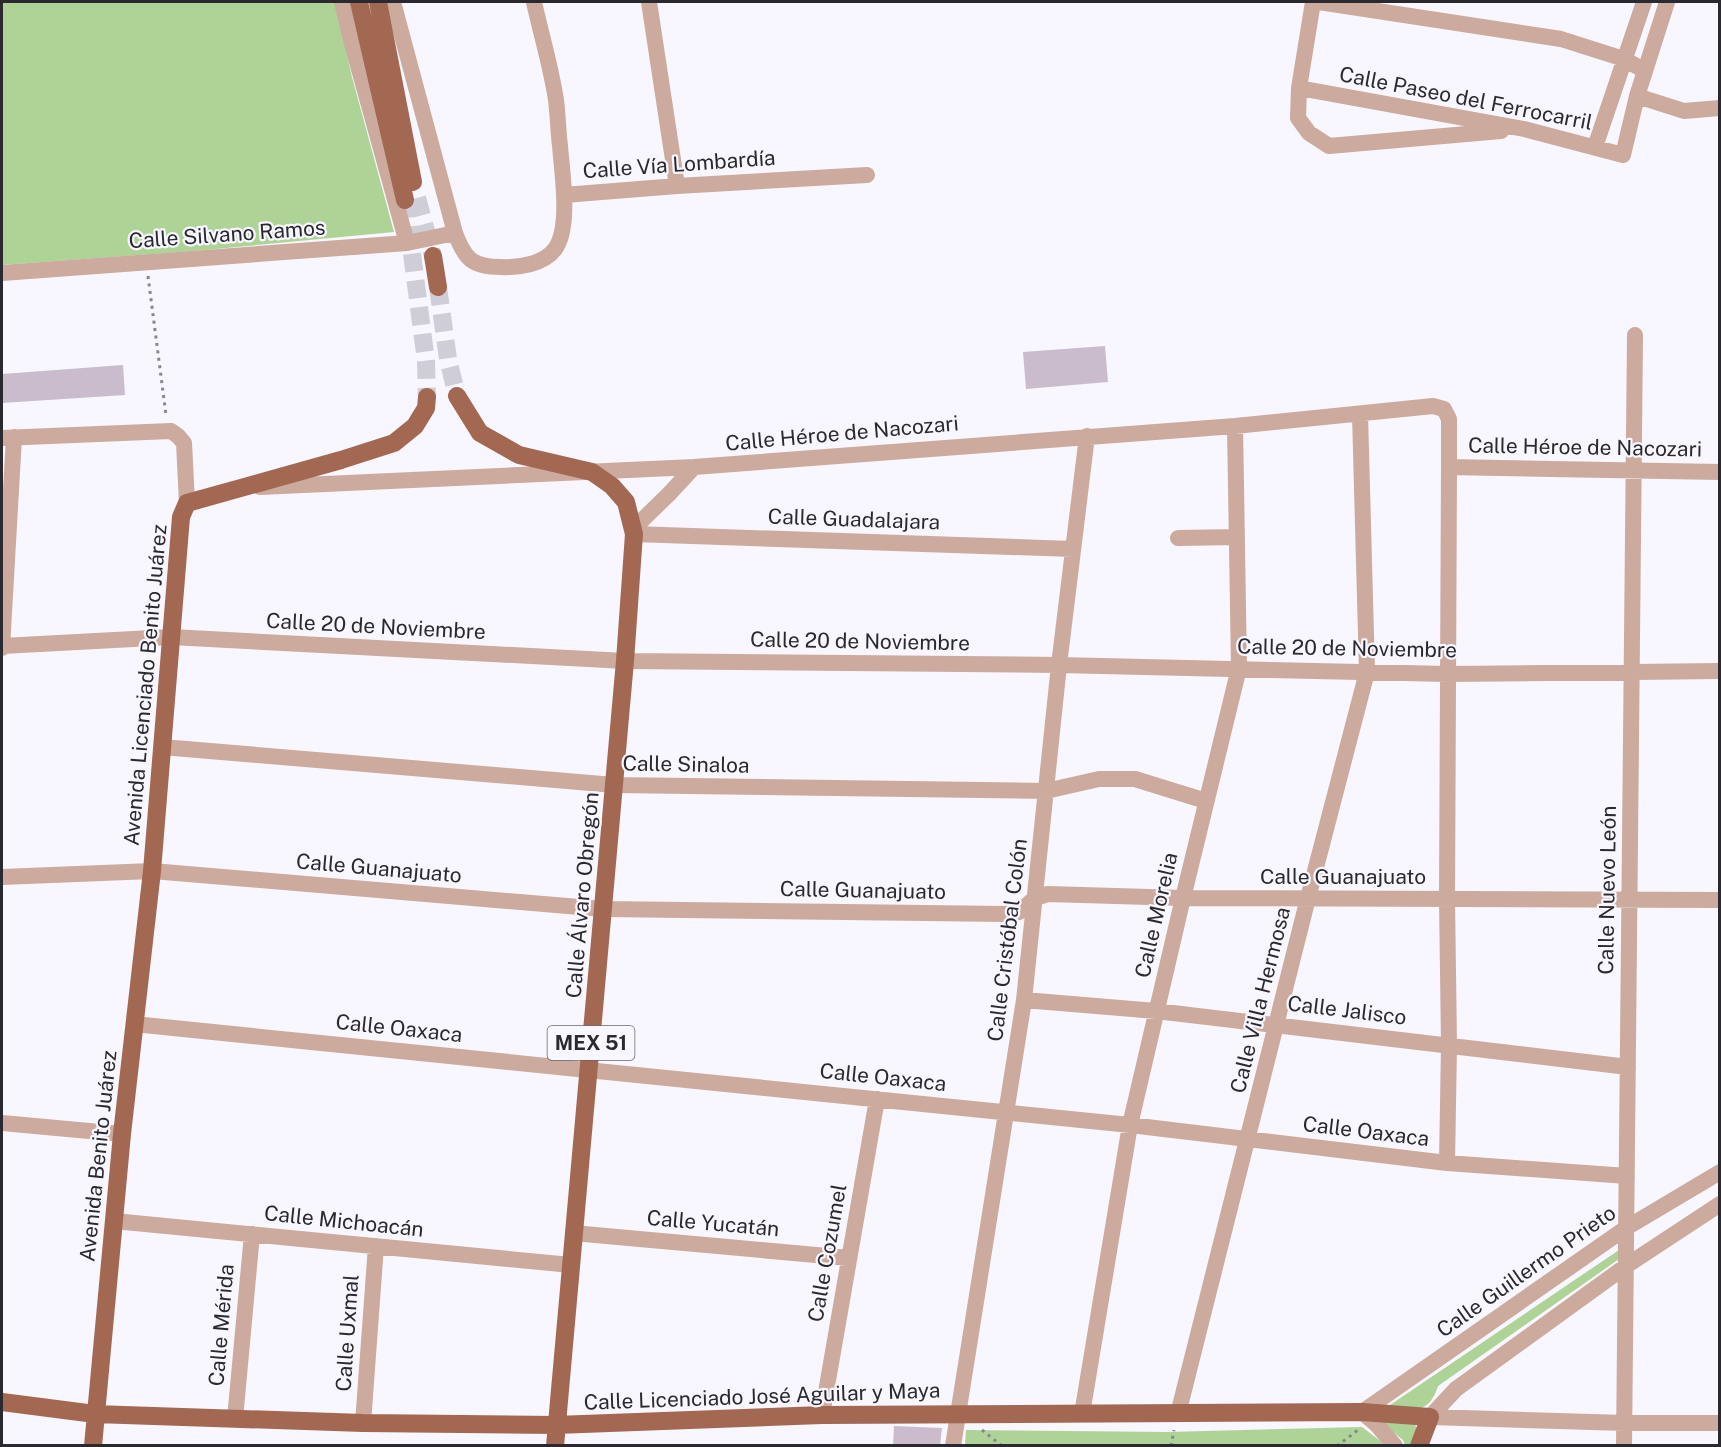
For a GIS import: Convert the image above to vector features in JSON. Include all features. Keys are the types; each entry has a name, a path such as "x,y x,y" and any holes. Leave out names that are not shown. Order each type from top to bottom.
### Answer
{"main road":[{"path":"360,2 411,199 378,2"},
{"path":"433,256 438,286"},
{"path":"457,396 480,433 519,455 592,472"},
{"path":"187,503 394,443 415,426 426,408 427,397"},
{"name":"Calle Álvaro Obregón","path":"555,1446 625,661 633,531 626,502 612,486 592,472"},
{"name":"Avenida Licenciado Benito Juárez","path":"152,871 181,517 187,503"},
{"name":"Avenida Benito Juárez","path":"93,1446 122,1134 152,871"},
{"name":"Calle Licenciado José Aguilar y Maya","path":"2,1402 95,1414 363,1423 556,1425 822,1415 959,1413 1362,1412 1430,1417"},
{"path":"1419,1446 1430,1417"}],"street":[{"path":"342,2 407,243"},
{"name":"Calle Vía Lombardía","path":"393,2 455,233 461,248 472,262 486,267 511,268 545,260 556,248 562,235 564,195 867,174"},
{"path":"534,2 556,100 564,195"},
{"path":"649,2 677,186"},
{"path":"1313,2 1299,88 1298,118 1309,133 1329,146 1524,129"},
{"path":"1319,2 1561,39 1624,59 1645,70"},
{"path":"1595,147 1644,2"},
{"path":"1667,2 1637,96 1684,111 1719,108"},
{"name":"Calle Paseo del Ferrocarril","path":"1299,88 1524,129 1623,155 1637,96"},
{"name":"Calle Silvano Ramos","path":"2,273 407,243 455,233"},
{"name":"Calle Nuevo León","path":"1624,1446 1635,335"},
{"name":"Calle Héroe de Nacozari","path":"242,488 694,467 1235,426 1433,406 1444,409 1449,419 1449,467 1719,472"},
{"name":"Calle Villa Hermosa","path":"1178,1414 1367,672 1360,414"},
{"name":"Calle Morelia","path":"1082,1414 1130,1125 1239,668 1235,426"},
{"path":"2,647 8,438 171,431 184,443 187,503"},
{"name":"Calle Cristóbal Colón","path":"953,1446 1024,1000 1059,665 1087,436"},
{"path":"633,531 694,467"},
{"path":"1447,1163 1449,467"},
{"name":"Calle Guadalajara","path":"633,531 1073,549"},
{"path":"1178,538 1237,537"},
{"name":"Calle 20 de Noviembre","path":"2,647 171,637 625,661 1059,665 1448,674 1719,671"},
{"name":"Calle Sinaloa","path":"162,747 614,785 1046,791 1099,779 1135,779 1206,801"},
{"name":"Calle Guanajuato","path":"2,877 152,871 603,909 1005,914 1019,912 1035,897 1048,894 1719,900"},
{"name":"Calle Jalisco","path":"1024,1000 1156,1011 1628,1067"},
{"name":"Calle Oaxaca","path":"134,1024 1130,1125 1447,1163 1627,1176"},
{"name":"Calle Cozumel","path":"822,1415 877,1099"},
{"path":"2,1123 122,1134"},
{"name":"Calle Guillermo Prieto","path":"1362,1412 1626,1228 1719,1172"},
{"path":"1430,1417 1456,1389 1626,1266 1719,1204"},
{"name":"Calle Michoacán","path":"114,1221 571,1265"},
{"name":"Calle Yucatán","path":"573,1233 849,1258"},
{"name":"Calle Mérida","path":"235,1419 252,1234"},
{"name":"Calle Uxmal","path":"363,1423 376,1246"},
{"path":"1362,1412 1395,1446"},
{"path":"1430,1417 1625,1423 1719,1423"}],"path":[{"path":"148,278 166,414"},
{"path":"1337,1446 1362,1428 1377,1425"}],"green space":[{"path":"2,2 335,2 352,77 394,232 195,251 2,265"},
{"path":"1619,1250 1619,1259 1438,1386 1434,1396 1425,1406 1412,1409 1387,1407"},
{"path":"1378,1420 1415,1424 1417,1430 1410,1445 1405,1445 1403,1440"},
{"path":"1362,1427 1387,1446 965,1446 966,1430 1168,1432"}],"building":[{"path":"1105,346 1108,382 1026,389 1023,352"},
{"path":"123,365 125,395 2,403 2,374"},
{"path":"894,1426 942,1428 940,1446 893,1446"}],"tunnel":[{"path":"417,198 433,256"},
{"path":"405,200 426,361 427,397"},
{"path":"438,287 448,359 457,396"}]}
